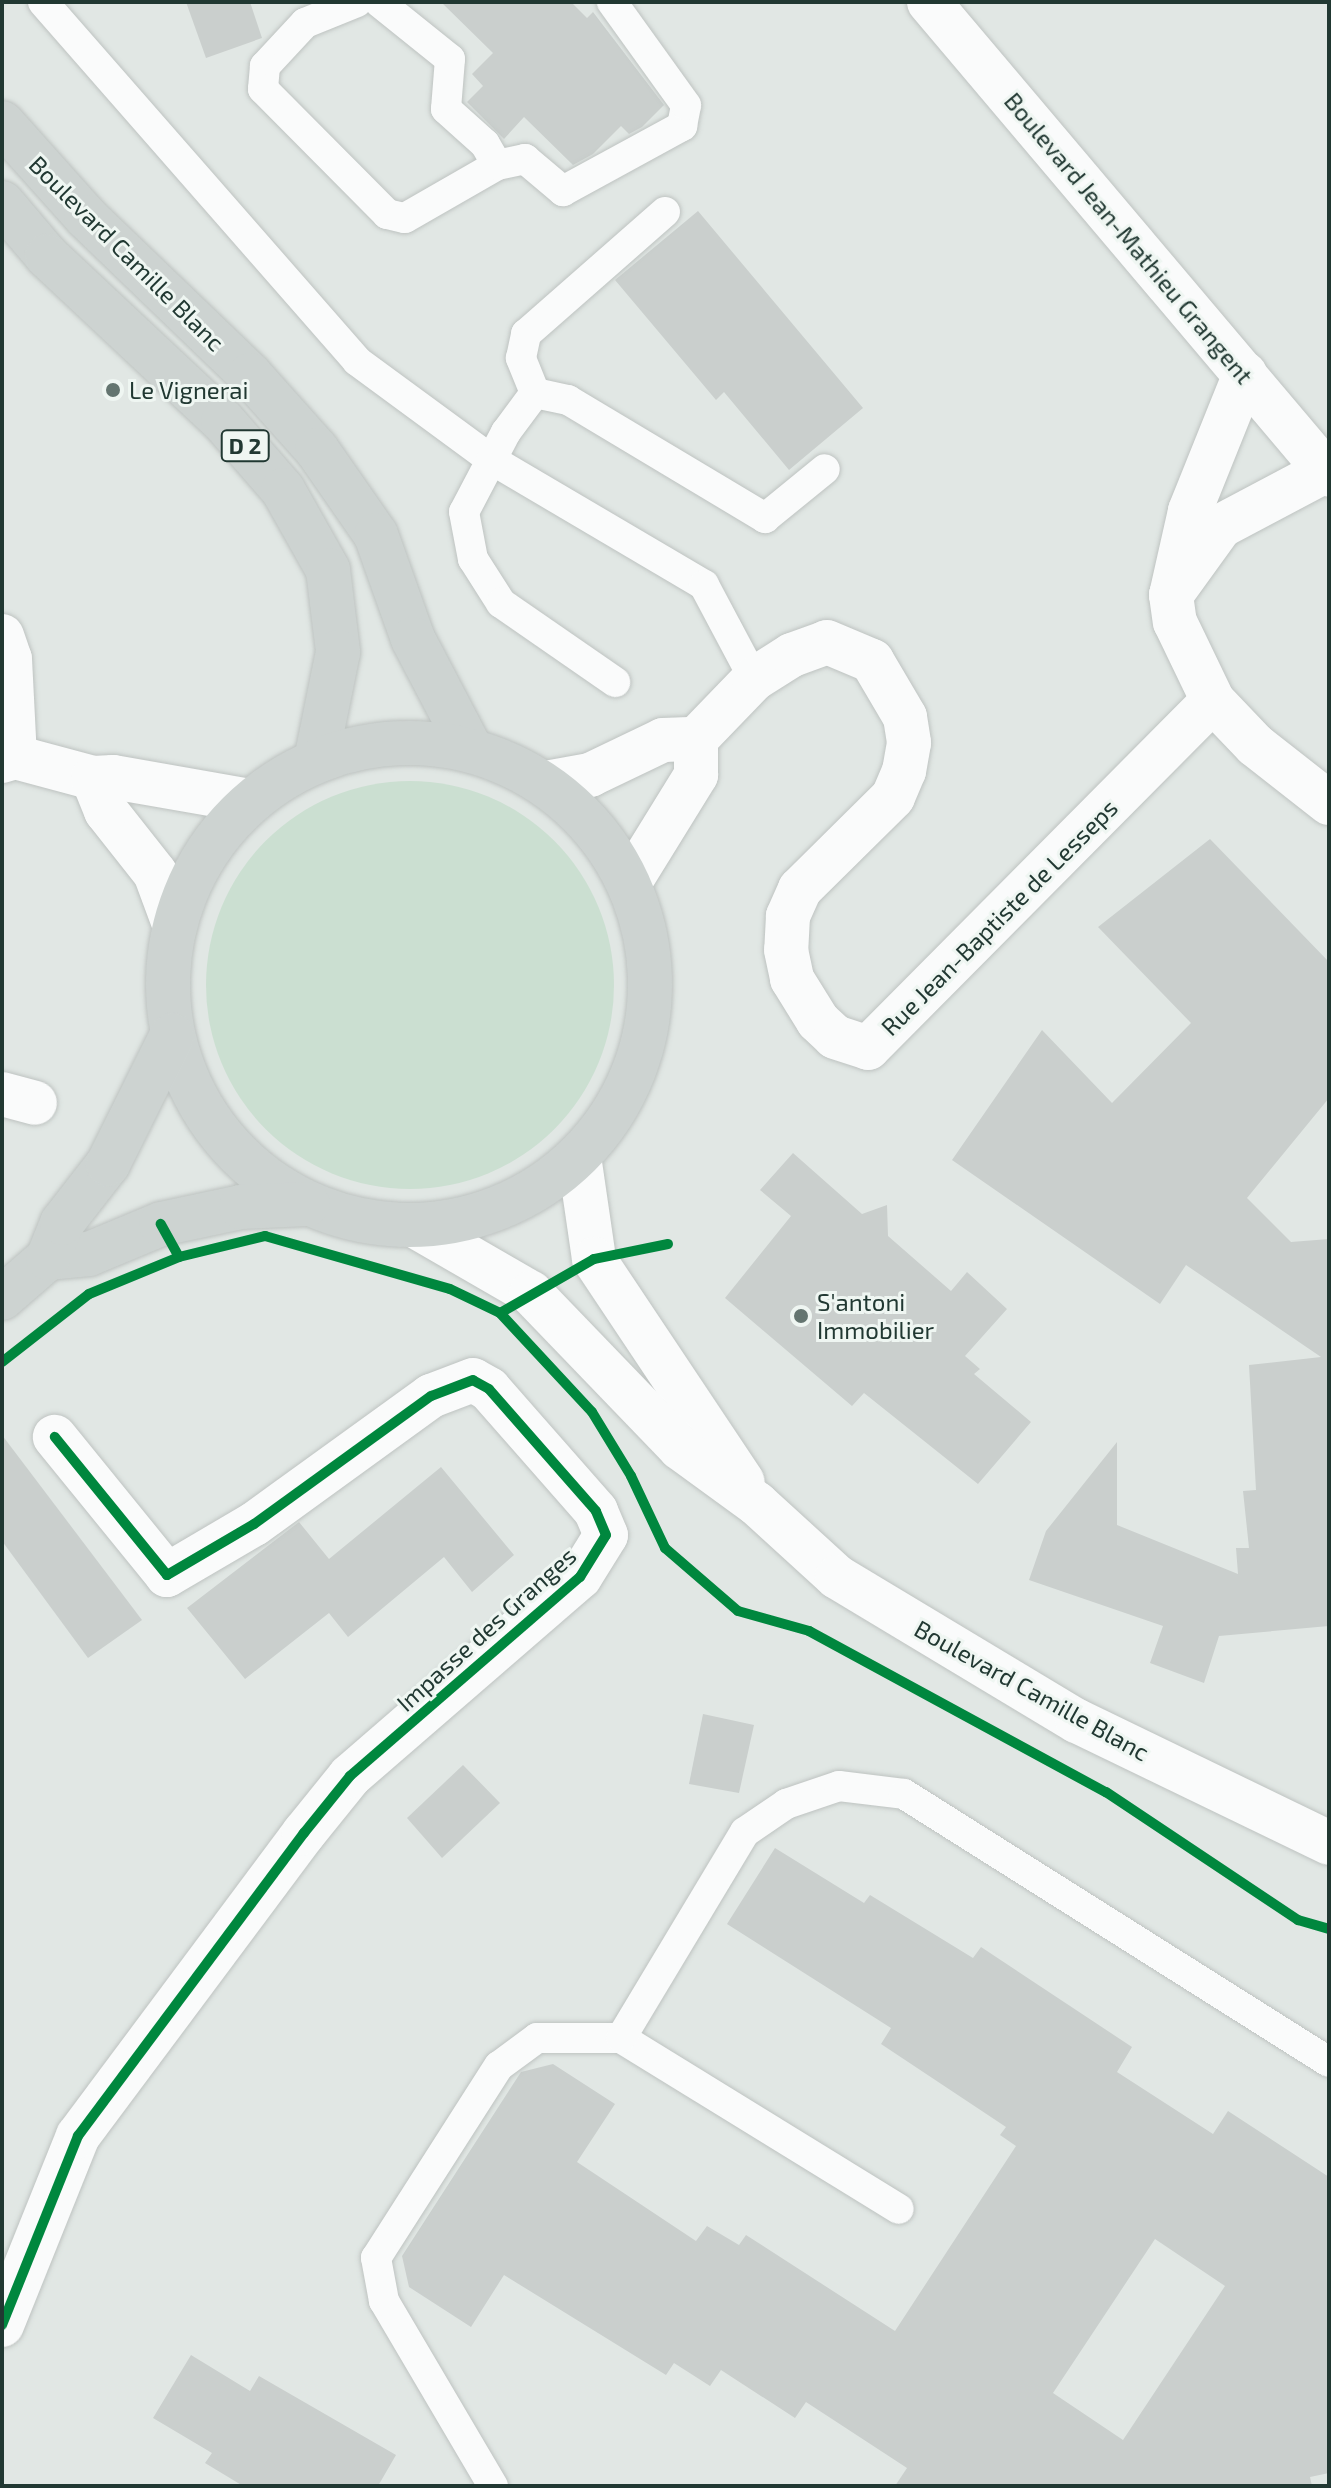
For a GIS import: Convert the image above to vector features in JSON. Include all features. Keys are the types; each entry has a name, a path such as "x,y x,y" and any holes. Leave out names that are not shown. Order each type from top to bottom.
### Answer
{"main road":[{"name":"Boulevard Camille Blanc","path":"2,123 86,217 250,375 317,450 376,535 413,639 471,750"},
{"name":"D 2","path":"2,203 47,256 223,421 283,490 321,556 328,570 338,652 321,717 316,760"},
{"path":"392,742 471,750 546,783 595,827 630,882 650,953 648,1027 623,1096 579,1156 531,1193 475,1217 415,1226 360,1221 308,1204 246,1163 198,1104 172,1035 167,979 174,924 204,857 251,801 316,760 392,742"},
{"path":"2,1298 48,1258 62,1223 108,1164 172,1035"},
{"path":"48,1258 89,1254 174,1221 241,1207 308,1204"}],"street":[{"name":"Boulevard Jean-Mathieu Grangent","path":"929,2 1327,473"},
{"path":"1245,374 1190,511 1171,595 1175,622 1213,701 1255,745 1329,803"},
{"path":"1171,595 1221,526 1327,473"},
{"path":"2,636 10,659 8,759 93,778 113,777 251,801"},
{"name":"Rue Jean-Baptiste de Lesseps","path":"696,739 754,679 792,655 827,642 872,661 905,717 909,743 893,797 815,870 788,916 792,979 807,1007 835,1037 868,1048 1213,701"},
{"path":"546,783 590,775 663,740 696,739 696,775 630,882"},
{"path":"93,778 106,811 155,873 174,924"},
{"name":"Boulevard Camille Blanc","path":"579,1156 594,1259 757,1504"},
{"name":"Boulevard Camille Blanc","path":"415,1226 531,1293 680,1448 757,1504 837,1577 1077,1721 1328,1841"},
{"name":"Impasse des Granges","path":"2,2325 78,2136 304,1833 350,1776 580,1577 606,1535 596,1511 489,1389 473,1380 431,1396 254,1524 167,1575 55,1437"}],"lane":[{"path":"43,2 357,361 492,460 704,585 754,679"},
{"path":"357,2 305,23 265,66 263,89 387,214 405,218 497,165 525,159 563,191 682,126 686,105 612,2"},
{"path":"379,2 450,59 446,109 485,144 497,165"},
{"path":"535,393 521,358 526,334 665,212"},
{"path":"535,393 492,460 464,512 473,559 501,603 615,682"},
{"path":"535,393 568,400 765,518 825,469"},
{"path":"621,2038 745,1832 786,1804 839,1786 904,1794 1329,2062"},
{"path":"493,2486 384,2301 376,2258 499,2066 537,2038 621,2038 899,2209"}],"green space":[{"path":"410,781 450,784 488,796 524,815 555,840 580,871 599,907 611,945 614,985 611,1025 599,1063 580,1099 555,1130 524,1155 488,1174 450,1186 410,1189 370,1186 332,1174 296,1155 265,1130 240,1099 221,1063 209,1025 206,985 209,945 221,907 240,871 265,840 296,815 332,796 370,784"}],"building":[{"path":"186,2 250,2 262,38 206,58"},
{"path":"441,2 571,2 587,18 593,12 664,105 642,127 629,134 621,126 593,154 573,165 524,117 504,139 467,102 483,86 472,74 493,53"},
{"path":"698,211 863,408 789,470 724,392 716,400 615,280"},
{"path":"1210,839 1329,962 1329,1098 1247,1198 1291,1242 1329,1239 1329,1626 1219,1636 1204,1683 1150,1663 1163,1626 1029,1580 1046,1531 1117,1442 1117,1525 1238,1574 1236,1548 1249,1548 1243,1491 1256,1490 1249,1365 1321,1357 1186,1265 1160,1304 952,1160 1042,1030 1112,1103 1191,1023 1098,927"},
{"path":"793,1153 862,1214 887,1205 888,1236 951,1291 967,1272 1007,1309 965,1356 980,1369 974,1374 1031,1422 978,1484 864,1393 852,1406 725,1298 791,1216 760,1190"},
{"path":"2,1435 142,1620 88,1658 2,1541"},
{"path":"441,1467 514,1555 472,1592 444,1557 348,1637 329,1613 245,1679 187,1608 299,1522 329,1559"},
{"path":"703,1714 754,1725 739,1793 689,1784"},
{"path":"463,1765 500,1803 442,1858 407,1818"},
{"path":"775,1848 864,1903 870,1895 973,1958 981,1947 1132,2047 1117,2072 1213,2134 1228,2111 1329,2177 1329,2473 1310,2477 1312,2486 895,2486 907,2468 806,2402 795,2418 721,2370 710,2386 674,2363 666,2375 504,2275 471,2327 409,2287 402,2256 521,2072 553,2064 615,2104 577,2162 696,2241 707,2226 739,2245 746,2235 895,2331 1016,2146 1000,2135 1006,2127 881,2044 891,2028 727,1924","holes":["1155,2239 1225,2286 1123,2440 1053,2393"]},
{"path":"191,2355 250,2391 259,2376 396,2455 378,2486 243,2486 205,2463 212,2453 153,2418"}],"cycle path":[{"path":"2,1362 89,1294 179,1257 161,1224"},
{"path":"179,1257 265,1236 450,1289 500,1313"},
{"path":"668,1244 594,1259 500,1313 592,1412 631,1476 665,1548 738,1611 809,1631 1106,1792 1298,1920 1329,1929"},
{"path":"2,2325 78,2136 304,1833 350,1776 580,1577 606,1535 596,1511 489,1389 473,1380 431,1396 254,1524 167,1575 55,1437"}],"place":[{"name":"Le Vignerai","path":"113,390"},
{"name":"S'antoni Immobilier","path":"801,1316"}]}
